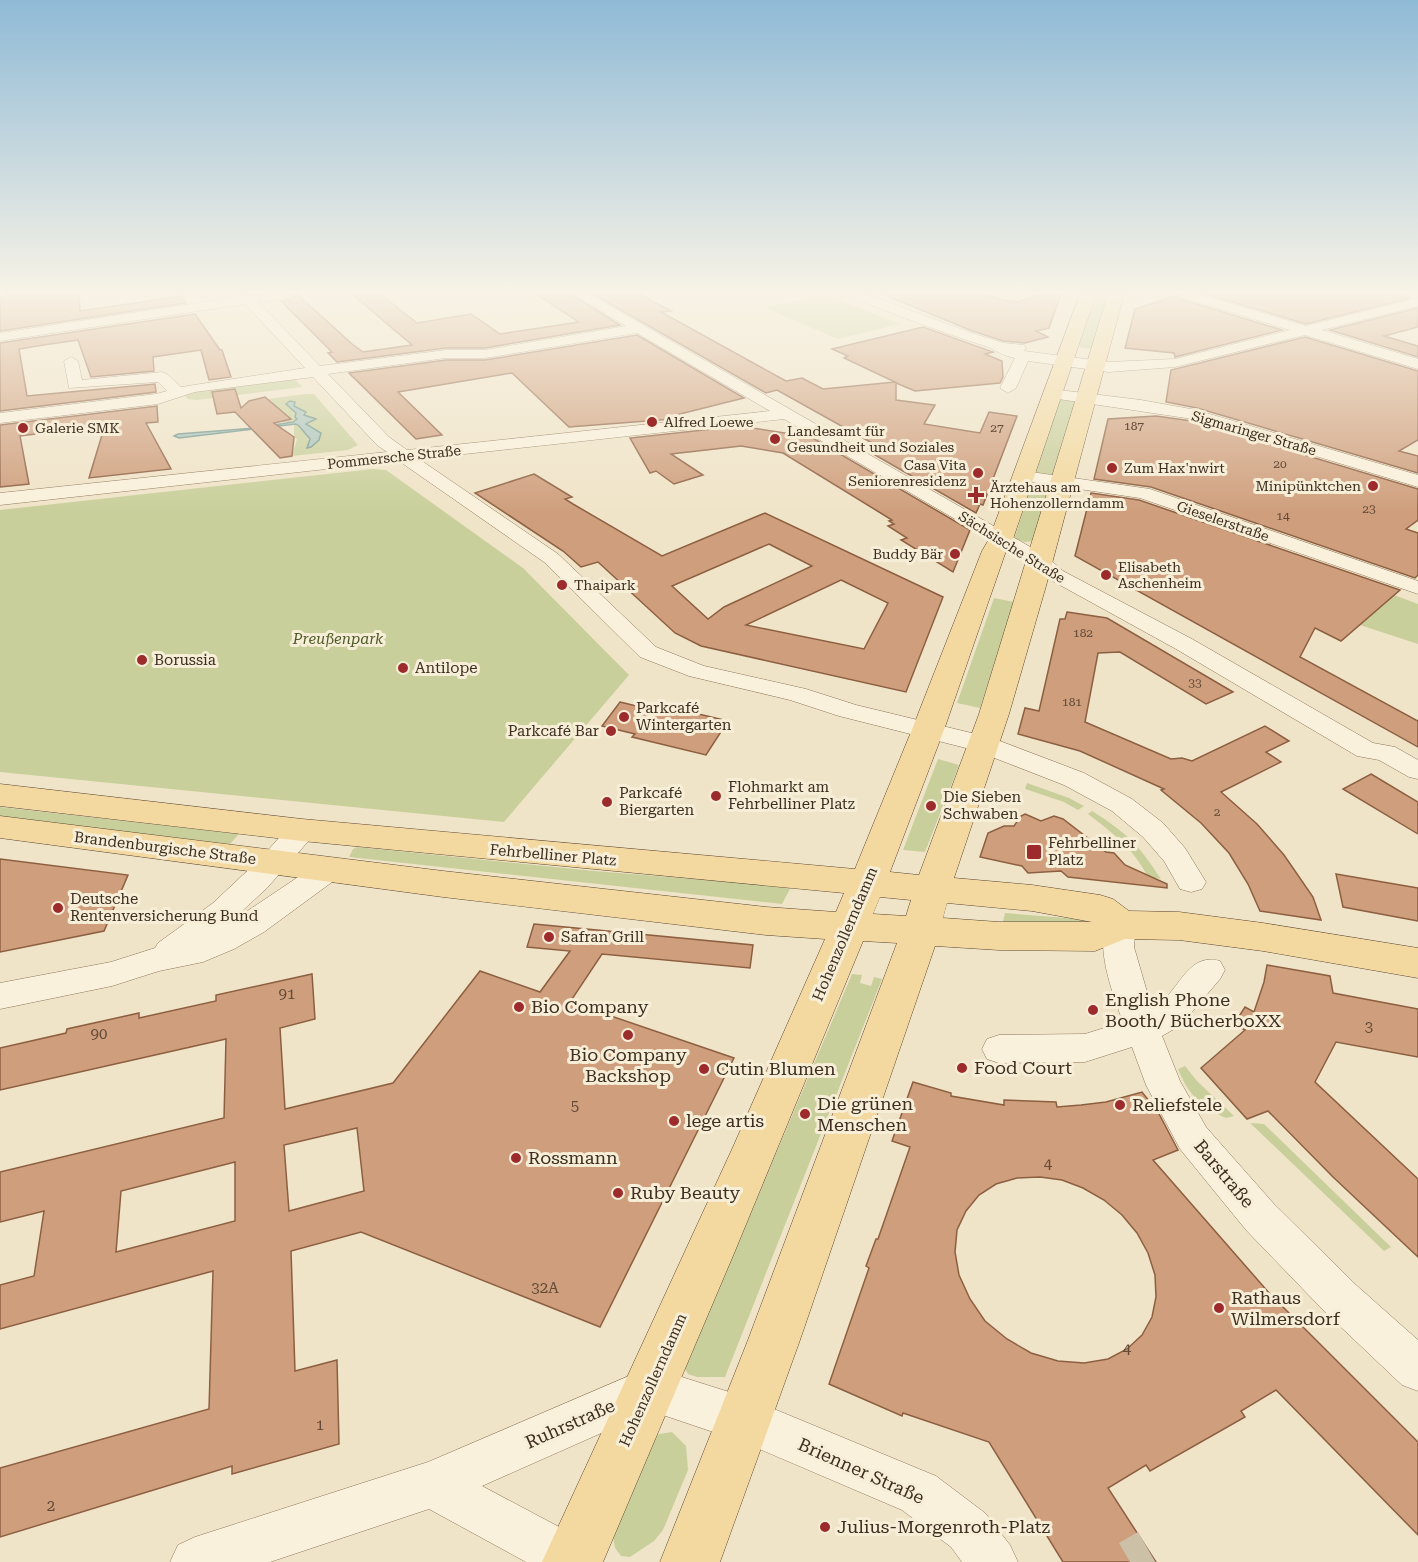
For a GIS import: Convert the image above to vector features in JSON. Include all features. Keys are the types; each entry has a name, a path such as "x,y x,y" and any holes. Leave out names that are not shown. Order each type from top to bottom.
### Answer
{"main road":[{"name":"Hohenzollerndamm","path":"574,1561 866,883 931,722 994,551 1001,539 1062,367"},
{"path":"690,1562 745,1419 921,931 932,889 986,736 1095,367"},
{"path":"0,795 302,830"},
{"name":"Brandenburgische Straße","path":"0,827 329,870"},
{"name":"Fehrbelliner Platz","path":"302,830 1016,896 1100,908 1120,925"},
{"path":"329,870 766,921 999,936 1095,937 1120,925 1179,926 1263,937 1418,963"}],"street":[{"path":"72,367 75,385 162,377 178,393"},
{"path":"312,367 383,441 551,558 641,646 661,659 697,671 796,694 848,711 931,722 986,736 1122,805 1153,830 1175,855 1191,882"},
{"path":"0,418 158,399 193,388 324,379 444,367"},
{"name":"Sächsische Straße","path":"707,367 1039,560 1056,575 1184,644 1366,750 1386,753 1418,771"},
{"path":"1008,388 1018,367"},
{"path":"158,399 193,402 324,379"},
{"name":"Sigmaringer Straße","path":"1051,394 1196,415 1418,481"},
{"name":"Pommersche Straße","path":"0,499 311,462 402,456 788,414"},
{"name":"Gieselerstraße","path":"1024,476 1143,493 1418,588"},
{"path":"158,959 218,916 277,862 302,830"},
{"path":"0,996 112,974 158,959 192,954 223,941 286,903 329,870"},
{"name":"Barstraße","path":"1120,925 1118,946 1143,1030 1164,1085 1193,1138 1260,1217 1341,1299 1418,1369"},
{"path":"999,1049 1084,1048 1143,1030 1169,1016 1209,970"},
{"path":"650,1389 745,1419"},
{"name":"Ruhrstraße","path":"195,1562 431,1485 650,1389"},
{"name":"Brienner Straße","path":"745,1419 919,1493 968,1530 993,1562"},
{"path":"431,1485 574,1561"}],"green space":[{"path":"294,378 302,387 197,400 188,399 185,396 189,392"},
{"path":"314,394 358,445 348,450 292,456 297,439 294,437 294,425 299,425 314,444 315,441 306,426 316,419 303,414 306,412 293,405 289,406 295,412 297,419 280,422 290,419 267,399"},
{"path":"1061,398 1076,399 1052,475 1036,473"},
{"name":"Preußenpark","path":"373,469 386,470 523,568 629,675 504,822 0,772 0,510"},
{"path":"1033,482 1049,485 1033,541 1025,542 1015,539 1015,536"},
{"path":"1394,595 1418,604 1418,644 1360,625"},
{"path":"994,598 1014,602 980,708 957,703"},
{"path":"938,759 959,765 925,852 903,850"},
{"path":"1027,783 1069,798 1084,806 1078,810 1064,802 1025,789"},
{"path":"0,807 239,834 230,844 0,817"},
{"path":"1092,811 1131,840 1161,879 1148,877 1129,850 1088,814"},
{"path":"357,847 594,871 791,887 782,904 349,857 353,849"},
{"path":"1005,913 1103,921 1105,923 1002,925"},
{"path":"852,974 862,975 860,983 871,986 874,977 882,979 725,1377 697,1377 688,1374 685,1369"},
{"path":"1185,1066 1197,1081 1234,1116 1226,1118 1196,1099 1186,1086 1178,1069"},
{"path":"1250,1123 1264,1124 1391,1247 1384,1251"},
{"path":"672,1432 686,1446 688,1470 663,1530 654,1541 630,1557 621,1556 615,1548 613,1537 653,1439 659,1434"}],"water":[{"path":"290,401 295,402 294,406 306,412 304,415 316,419 306,424 321,433 319,440 311,447 307,448 310,439 296,424 179,438 174,436 293,422 297,419 296,413 286,404"}],"building":[{"path":"0,367 22,367 27,396 155,384 156,392 0,411"},
{"path":"87,367 154,367 154,371 91,377"},
{"path":"206,367 228,367 231,377 209,380"},
{"path":"395,367 691,367 744,398 672,416 686,418 569,427 512,373 398,392 442,435 416,439 349,373"},
{"path":"720,367 760,367 786,381 802,378 823,389 895,382 863,367 1002,367 1003,377 1000,383 915,391 896,383 896,400 935,405 924,424 980,433 989,412 1017,416 983,505 980,504 976,513 856,444 881,448 777,390 766,393"},
{"path":"1184,367 1404,367 1418,371 1418,440 1399,451 1418,456 1418,473 1197,408 1166,402 1171,370"},
{"path":"235,389 241,408 249,401 265,397 291,419 274,423 294,437 292,456 280,458 235,412 217,414 212,392"},
{"path":"157,406 158,422 146,423 171,469 89,478 105,425 20,436 29,484 0,487 0,425"},
{"path":"1156,416 1192,421 1418,489 1418,520 1406,529 1418,533 1418,575 1415,578 1151,487 1094,479 1108,419"},
{"path":"740,426 811,437 970,530 953,572 901,540 907,538 888,526 894,524 889,521 892,520 783,453 741,446 671,454 703,475 674,484 656,471 650,473 630,438"},
{"path":"534,474 572,497 565,499 662,556 765,513 943,597 906,692 701,646 675,633 598,562 581,567 563,551 475,493","holes":["769,544 812,566 724,607 708,619 672,586","841,580 888,603 864,649 746,625"]},
{"path":"1091,493 1139,500 1400,590 1341,641 1315,628 1300,657 1418,721 1418,747 1075,556"},
{"path":"1067,612 1107,618 1233,692 1206,704 1120,652 1098,653 1085,722 1171,759 1182,758 1192,761 1265,726 1289,741 1266,752 1281,762 1221,792 1257,824 1284,855 1313,897 1321,920 1260,911 1248,884 1229,853 1201,823 1161,790 1164,789 1080,751 1018,734 1025,708 1039,711 1060,619 1065,619"},
{"path":"620,702 653,710 657,704 728,721 706,755 632,737 635,734 602,726"},
{"path":"1371,774 1418,802 1418,834 1343,789"},
{"path":"1025,814 1041,821 1054,816 1063,819 1106,852 1114,853 1125,865 1167,884 1167,888 1068,877 1061,871 1028,873 1022,866 980,857 988,833 1004,826 1014,826"},
{"path":"0,859 128,875 104,931 0,952"},
{"path":"1336,874 1418,888 1418,921 1343,907"},
{"path":"534,924 753,945 750,968 602,954 570,1002 734,1058 600,1327 361,1232 291,1251 295,1371 337,1360 339,1444 232,1474 232,1466 0,1537 0,1468 209,1409 213,1271 0,1329 0,1285 34,1276 44,1211 0,1222 0,1172 224,1118 226,1039 0,1090 0,1048 66,1033 67,1029 139,1013 139,1018 216,1001 216,995 312,974 315,1019 280,1028 285,1109 393,1083 480,971 540,992 570,951 527,947","holes":["357,1128 364,1191 289,1211 284,1145","235,1162 235,1221 116,1252 121,1191"]},
{"path":"1267,965 1330,976 1333,993 1418,1009 1418,1057 1336,1042 1315,1082 1418,1179 1418,1257 1333,1177 1268,1111 1247,1119 1201,1068 1245,1030 1234,1024 1245,1007 1254,1012"},
{"name":"Rathaus Wilmersdorf","path":"913,1082 951,1093 951,1096 1004,1105 1004,1100 1056,1102 1057,1107 1081,1105 1106,1102 1142,1092 1158,1112 1178,1150 1153,1160 1270,1294 1418,1442 1418,1535 1276,1390 1241,1411 1245,1417 1150,1471 1146,1465 1108,1488 1156,1562 1063,1562 989,1442 903,1413 902,1416 829,1384 869,1268 866,1266 876,1239 878,1239 910,1147 892,1141","holes":["1040,1177 1062,1180 1083,1188 1104,1200 1122,1215 1137,1233 1148,1253 1155,1275 1156,1297 1152,1317 1142,1335 1127,1349 1108,1359 1084,1363 1058,1361 1031,1353 1007,1339 985,1321 970,1299 959,1275 955,1252 957,1230 966,1211 979,1195 996,1184 1017,1178"]}],"tunnel":[{"path":"1130,1562 1149,1551"}],"place":[{"name":"Alfred Loewe","path":"652,422"},
{"name":"Galerie SMK","path":"23,428"},
{"name":"Landesamt für Gesundheit und Soziales","path":"775,439"},
{"name":"Zum Hax'nwirt","path":"1112,468"},
{"name":"Casa Vita Seniorenresidenz","path":"978,473"},
{"name":"Minipünktchen","path":"1373,486"},
{"name":"Ärztehaus am Hohenzollerndamm","path":"976,495"},
{"name":"Buddy Bär","path":"955,554"},
{"name":"Elisabeth Aschenheim","path":"1106,575"},
{"name":"Thaipark","path":"562,585"},
{"name":"Borussia","path":"142,660"},
{"name":"Antilope","path":"403,668"},
{"name":"Parkcafé Wintergarten","path":"624,717"},
{"name":"Parkcafé Bar","path":"611,731"},
{"name":"Flohmarkt am Fehrbelliner Platz","path":"716,796"},
{"name":"Parkcafé Biergarten","path":"607,802"},
{"name":"Die Sieben Schwaben","path":"931,806"},
{"name":"Fehrbelliner Platz","path":"1034,852"},
{"name":"Deutsche Rentenversicherung Bund","path":"58,908"},
{"name":"Safran Grill","path":"549,937"},
{"name":"Bio Company","path":"519,1007"},
{"name":"English Phone Booth/ BücherboXX","path":"1093,1010"},
{"name":"Bio Company Backshop","path":"628,1035"},
{"name":"Food Court","path":"962,1068"},
{"name":"Cutin Blumen","path":"704,1069"},
{"name":"Reliefstele","path":"1120,1105"},
{"name":"Die grünen Menschen","path":"805,1114"},
{"name":"lege artis","path":"674,1121"},
{"name":"Rossmann","path":"516,1158"},
{"name":"Ruby Beauty","path":"618,1193"},
{"name":"Rathaus Wilmersdorf","path":"1219,1308"},
{"name":"Julius-Morgenroth-Platz","path":"825,1527"}]}
